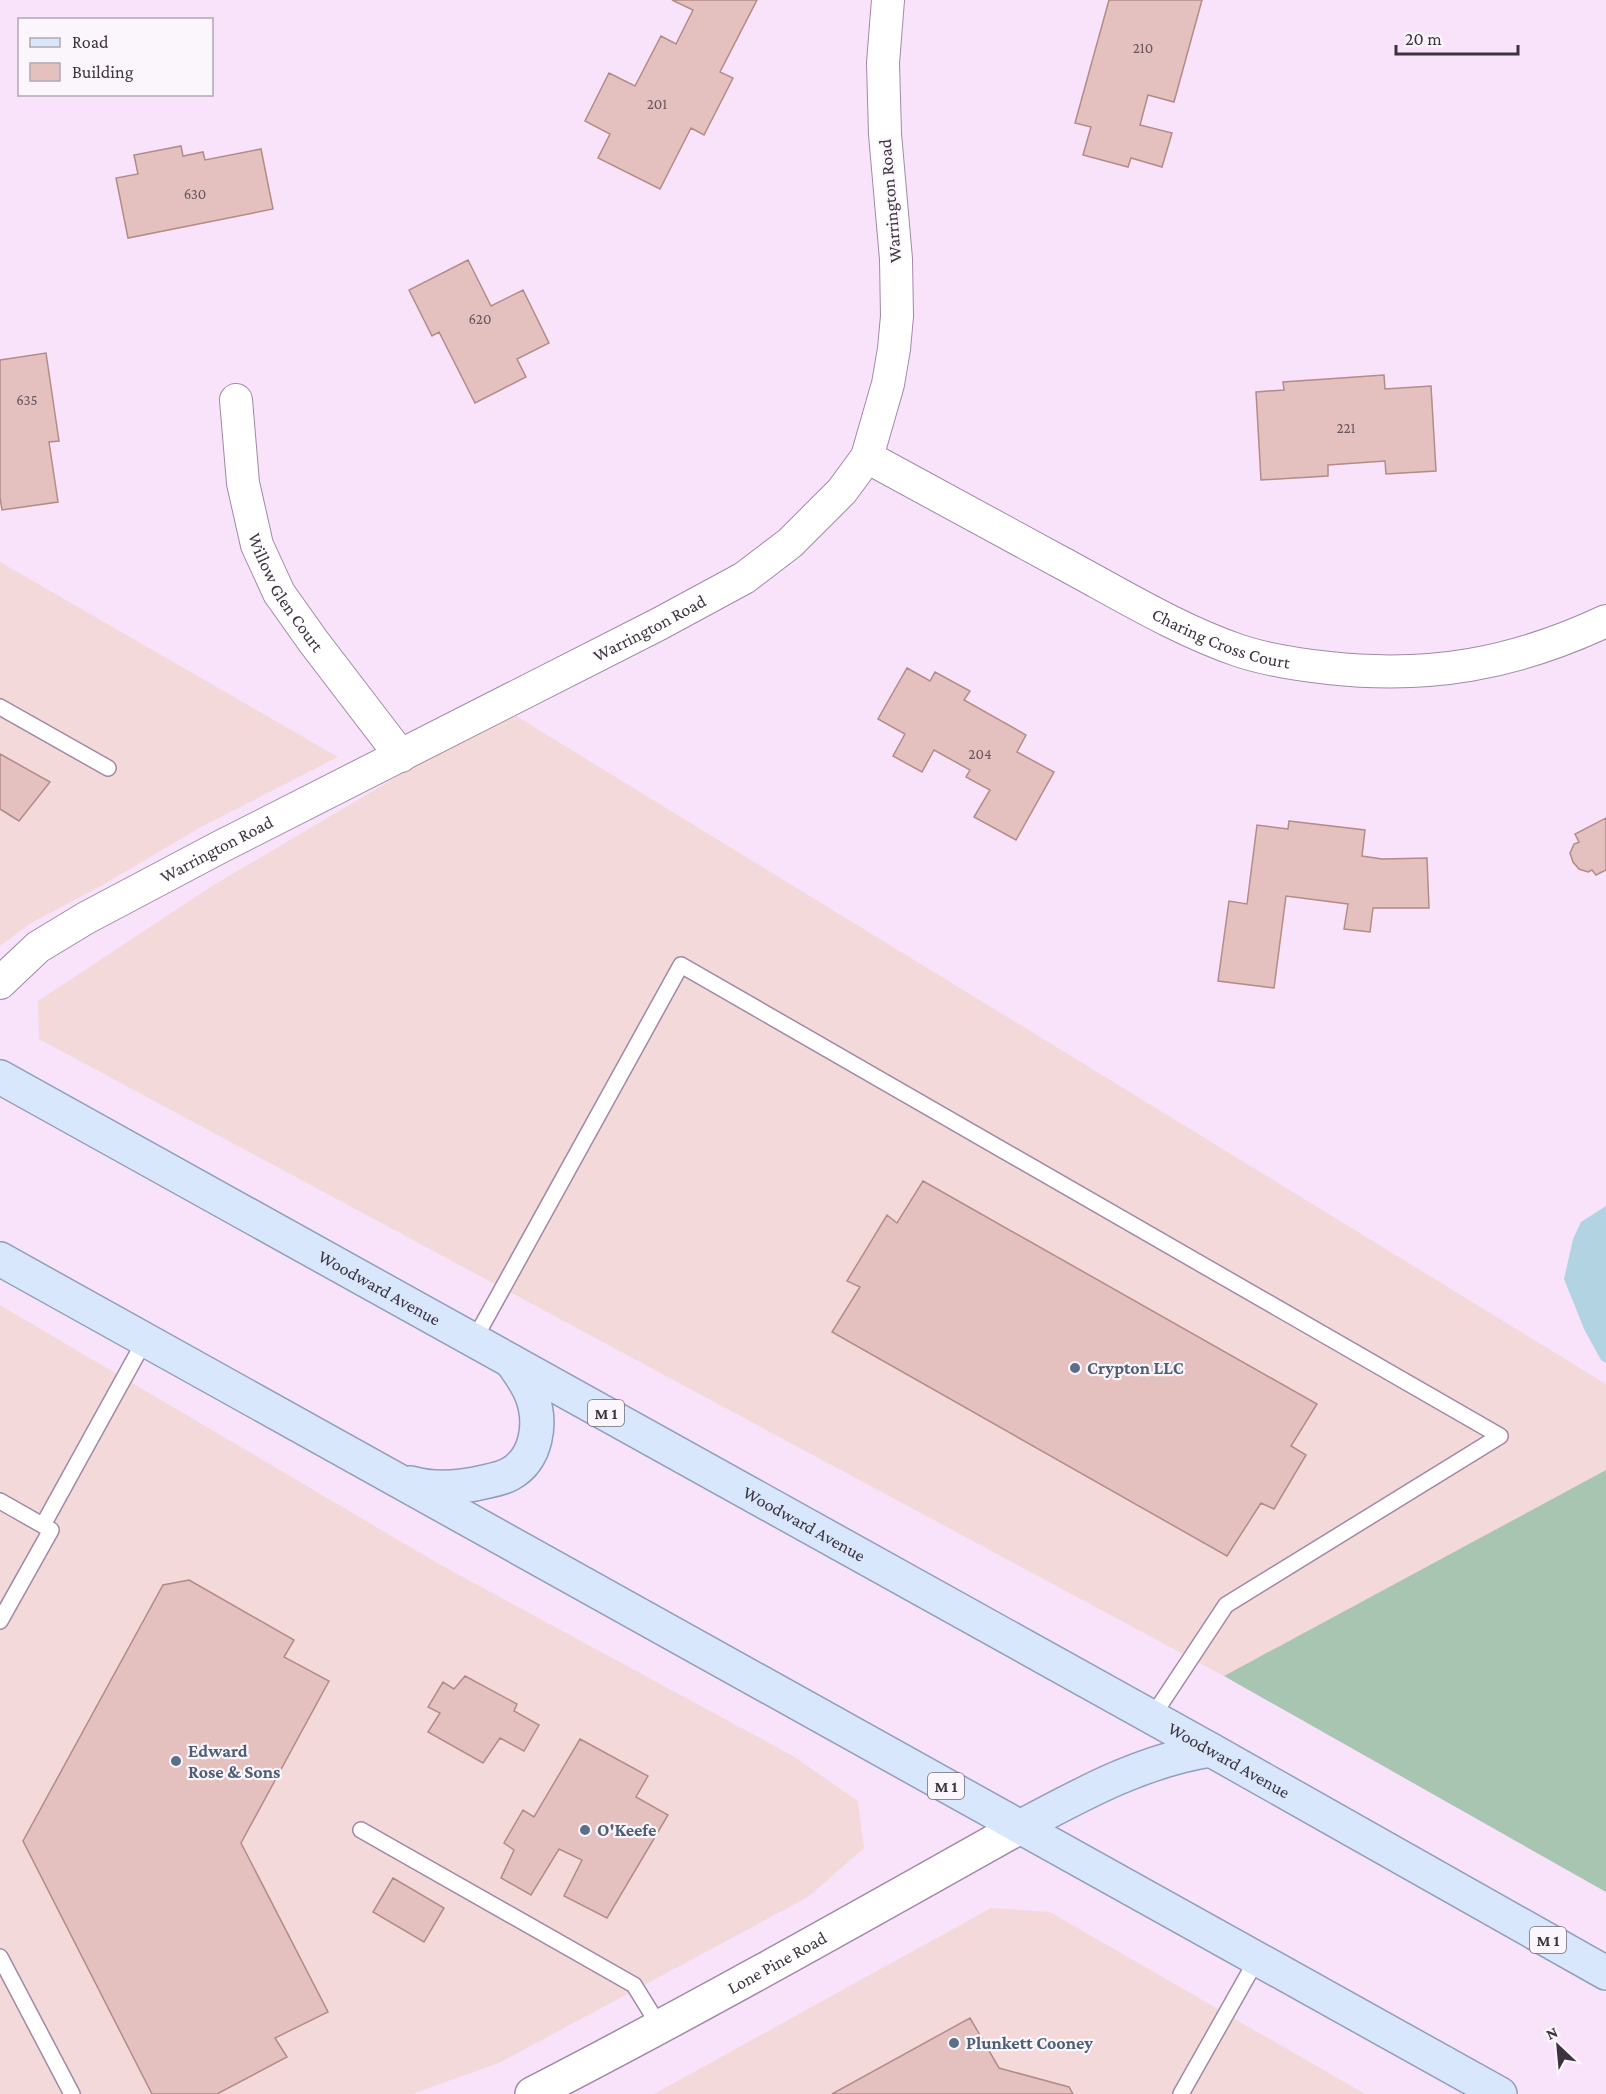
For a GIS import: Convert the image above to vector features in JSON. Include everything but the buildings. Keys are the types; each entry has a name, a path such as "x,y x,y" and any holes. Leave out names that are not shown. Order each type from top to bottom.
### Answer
{"main road":[{"name":"Woodward Avenue","path":"0,1077 1152,1717 1606,1973"},
{"name":"M 1","path":"0,1259 1500,2094"},
{"path":"392,1477 425,1487 466,1485 510,1474 524,1462 533,1448 536,1412 532,1396 511,1360"},
{"path":"1020,1827 1078,1796 1156,1762 1184,1754 1211,1750"}],"street":[{"name":"Warrington Road","path":"0,983 38,947 86,918 209,852 659,624 744,578 790,543 842,491 867,457 888,384 894,349 897,316 896,259 885,145 883,87 888,0"},
{"name":"Willow Glen Court","path":"236,400 243,483 257,545 274,583 313,641 401,756"},
{"name":"Charing Cross Court","path":"867,457 1171,622 1241,651 1304,665 1370,672 1428,671 1470,666 1521,654 1567,639 1606,621"},
{"name":"Lone Pine Road","path":"532,2094 809,1946 1020,1827"}],"lane":[{"path":"0,706 108,768"},
{"path":"474,1340 681,965 1500,1436 1226,1605 1152,1717"},
{"path":"43,1525 145,1340"},
{"path":"0,1501 51,1530 0,1621"},
{"path":"361,1830 634,1985 660,2027"},
{"path":"0,1957 72,2094"},
{"path":"1181,2094 1257,1959"}],"shaded area":[{"path":"0,562 338,757 201,827 101,886 31,923 0,946"},
{"path":"508,711 1606,1384 1606,1470 1224,1676 39,1039 38,1001 212,886"},
{"path":"0,1305 439,1564 793,1756 858,1801 864,1848 808,1897 499,2063 412,2094 0,2094"},
{"path":"991,1908 1050,1912 1365,2094 654,2094"}],"green space":[{"path":"1606,1470 1606,1892 1224,1676"}],"water":[{"path":"1606,1206 1606,1363 1601,1360 1585,1331 1564,1279 1573,1239 1581,1222"}],"place":[{"name":"Crypton LLC","path":"1075,1368"},
{"name":"Edward Rose & Sons","path":"176,1761"},
{"name":"O'Keefe","path":"585,1830"},
{"name":"Plunkett Cooney","path":"954,2043"}]}
